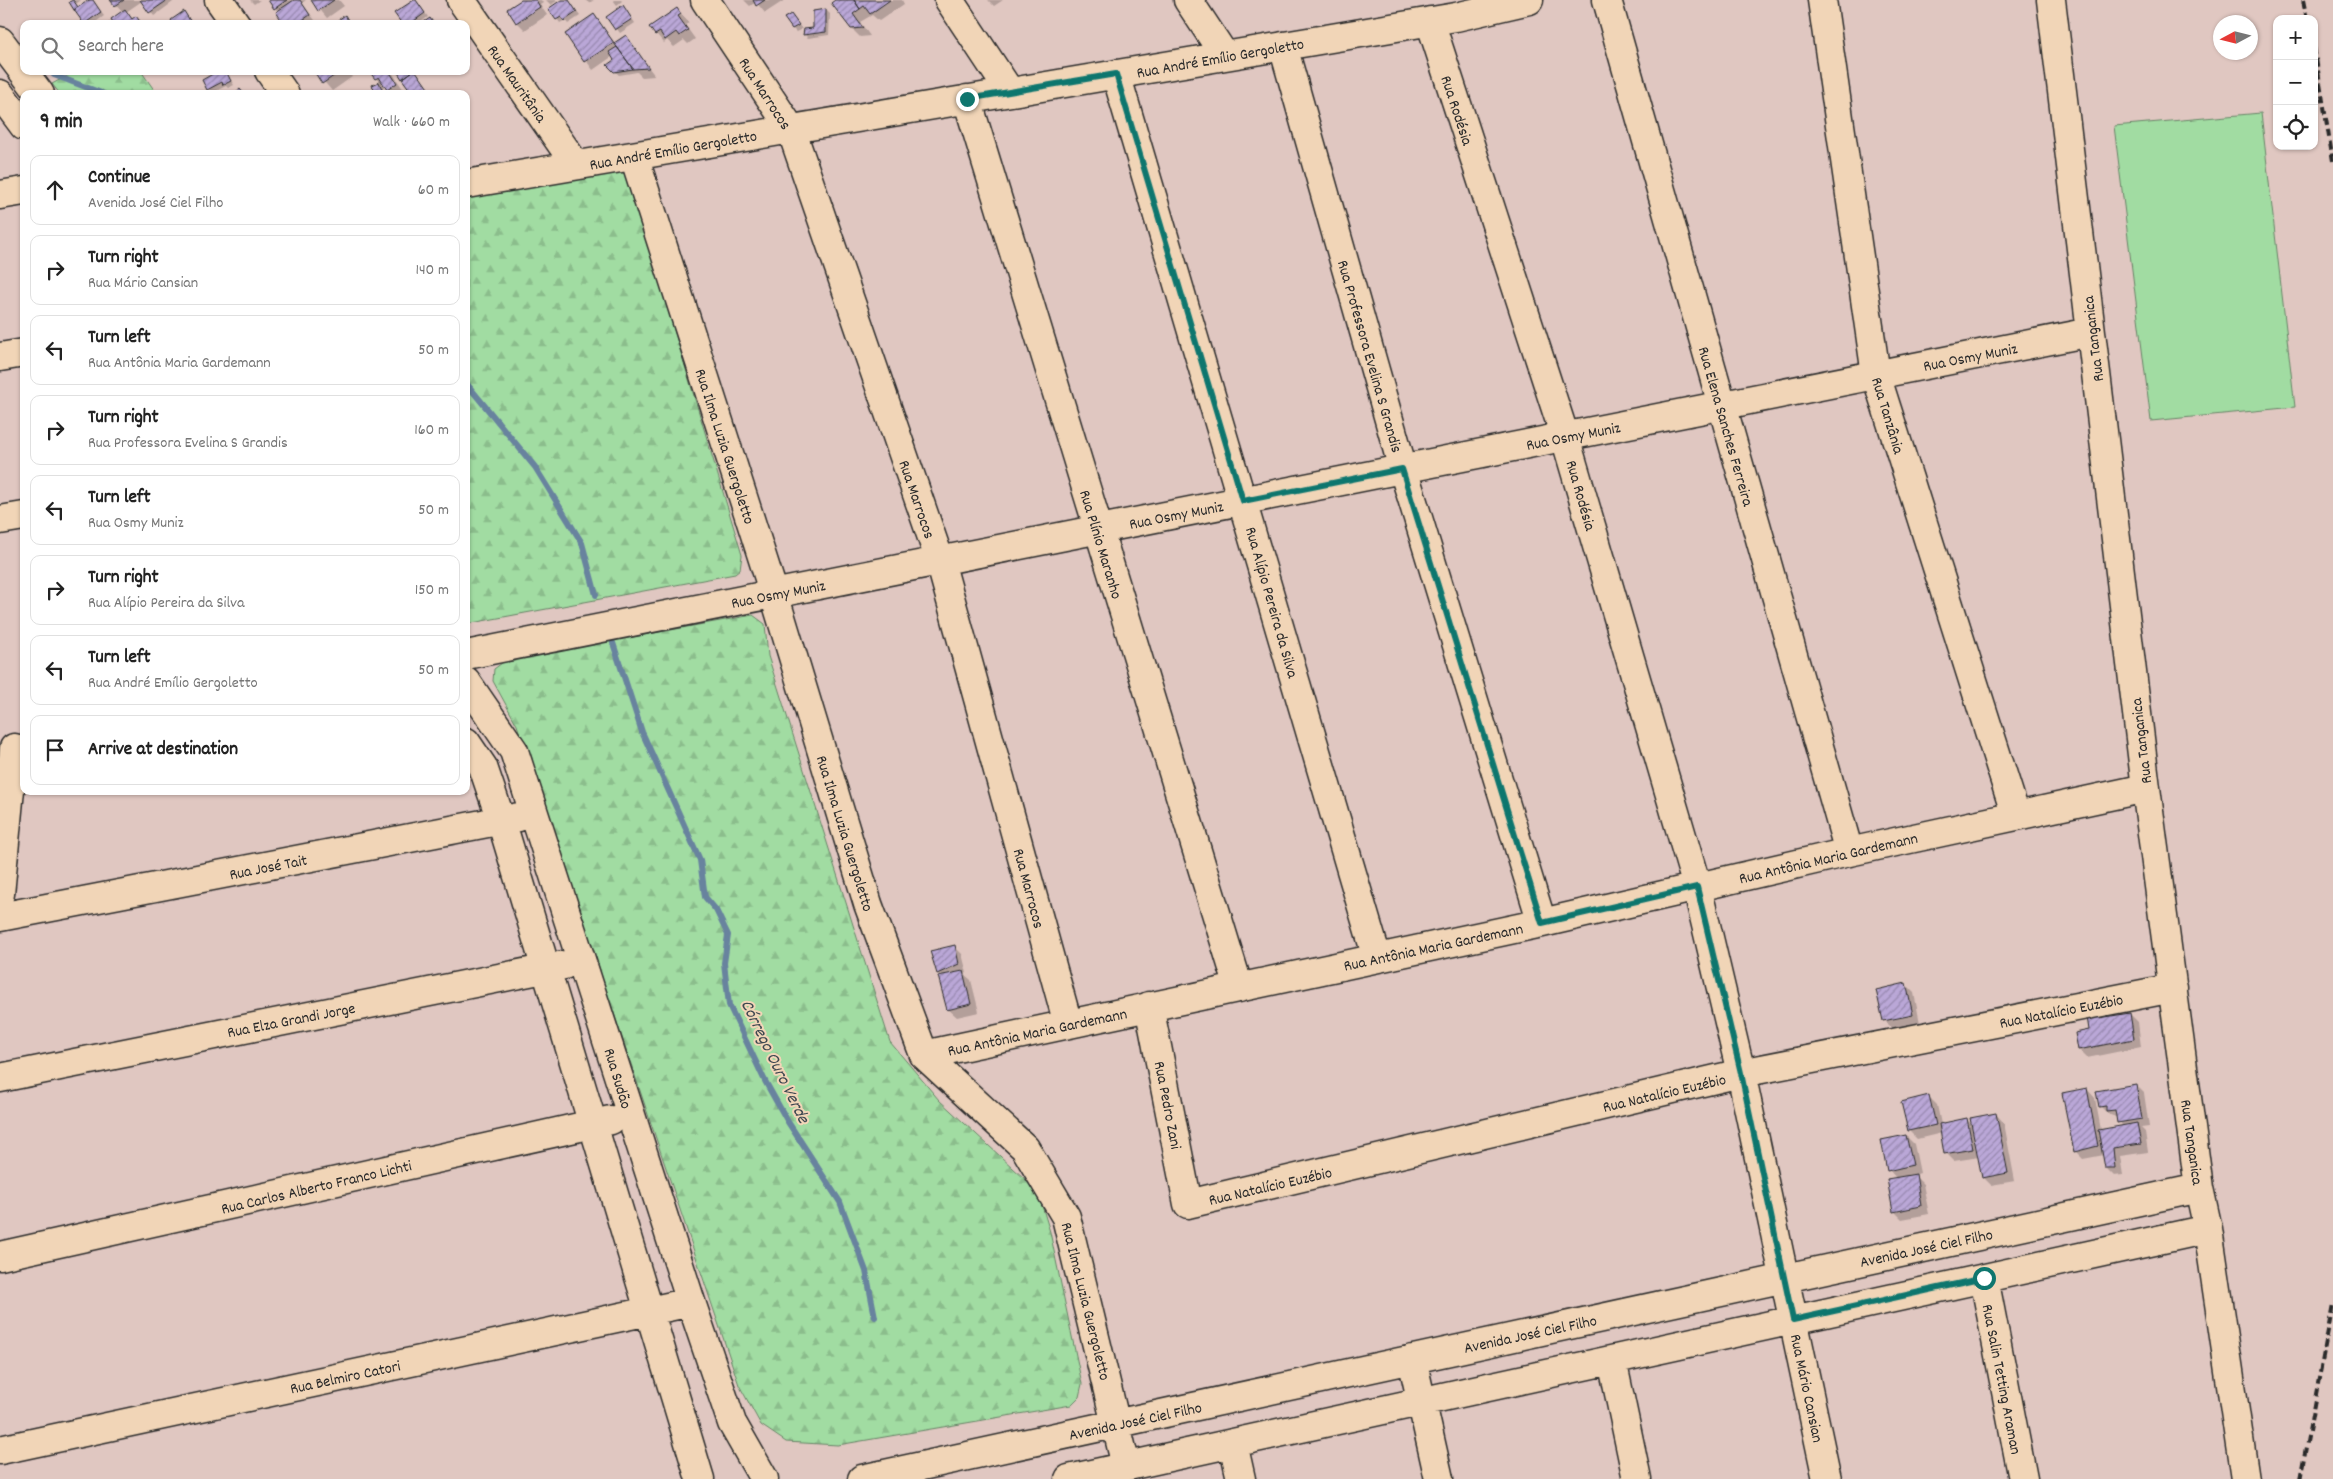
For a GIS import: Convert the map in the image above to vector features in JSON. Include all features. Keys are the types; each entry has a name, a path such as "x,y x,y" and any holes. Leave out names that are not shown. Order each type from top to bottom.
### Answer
{"street":[{"path":"219,0 233,20"},
{"name":"Rua Mauritânia","path":"461,0 576,165"},
{"name":"Rua Marrocos","path":"706,0 791,129 940,561 1068,1024"},
{"path":"949,0 1010,92"},
{"path":"1188,0 1225,56"},
{"name":"Rua André Emílio Gergoletto","path":"470,183 1283,46 1443,13 1529,0"},
{"name":"Rua Elena Sanches Ferreira","path":"1607,0 1720,406 1849,852"},
{"name":"Rua Tanzânia","path":"1822,0 1876,375 2016,816"},
{"name":"Rua Tanganica","path":"2051,0 2146,788 2199,1188 2208,1229 2245,1479"},
{"name":"Rua Rodésia","path":"1443,13 1697,887"},
{"path":"0,41 20,68"},
{"name":"Rua Professora Evelina S Grandis","path":"1283,46 1402,469 1542,923"},
{"name":"Rua Alípio Pereira da Silva","path":"1116,74 1377,958"},
{"path":"26,75 37,90"},
{"path":"272,75 282,90"},
{"path":"0,94 20,121"},
{"name":"Rua Plínio Maranho","path":"967,99 1239,988"},
{"name":"Rua Ilma Luzia Guergoletto","path":"634,156 774,594 868,904 924,1055 1025,1148 1066,1216 1118,1423 1126,1466"},
{"path":"0,195 20,192"},
{"name":"Rua Osmy Muniz","path":"470,654 2091,332"},
{"path":"0,357 20,354"},
{"path":"0,520 20,517"},
{"name":"Rua Sudão","path":"470,687 514,751 583,960 691,1302 732,1423 764,1479"},
{"path":"0,894 13,748"},
{"path":"470,748 483,767 548,968 700,1479"},
{"name":"Rua Antônia Maria Gardemann","path":"924,1055 1542,923 1849,852 2146,788"},
{"name":"Rua José Tait","path":"0,917 536,814"},
{"name":"Rua Mário Cansian","path":"1697,887 1741,1073 1827,1479"},
{"name":"Rua Elza Grandi Jorge","path":"0,1078 583,960"},
{"name":"Rua Natalício Euzébio","path":"1188,1204 1741,1073 2173,988"},
{"name":"Rua Pedro Zani","path":"1149,1006 1188,1204"},
{"name":"Rua Carlos Alberto Franco Lichti","path":"0,1256 594,1124 631,1114"},
{"name":"Avenida José Ciel Filho","path":"862,1479 2199,1188"},
{"path":"1069,1479 2208,1229"},
{"name":"Rua Salin Tetting Araman","path":"1984,1278 2023,1479"},
{"name":"Rua Belmiro Catori","path":"0,1450 691,1302"},
{"path":"1412,1359 1439,1479"},
{"path":"1612,1360 1637,1479"},
{"path":"1233,1443 1241,1479"}],"green space":[{"path":"69,75 144,75 154,90 57,90 52,84"},
{"path":"2261,113 2295,407 2151,421 2114,126"},
{"path":"620,170 627,174 742,555 740,570 735,574 470,623 470,191"},
{"path":"753,615 765,624 768,656 890,1042 939,1100 1025,1179 1040,1199 1050,1232 1082,1384 1079,1397 1071,1405 838,1445 786,1442 761,1425 739,1385 517,725 493,681 494,669 506,660"}],"building":[{"path":"73,0 78,7 74,10 69,2"},
{"path":"89,0 93,0 101,12 90,20 81,20 74,10"},
{"path":"110,0 124,0 115,6"},
{"path":"140,0 168,0 149,13"},
{"path":"268,0 287,0 274,9"},
{"path":"294,0 300,0 310,15 303,20 281,20 276,12"},
{"path":"311,0 334,0 318,11"},
{"path":"416,0 425,13 415,20 399,20 394,13"},
{"path":"521,0 536,0 540,7 516,23 507,9"},
{"path":"561,0 569,0 577,12 564,21 561,17 556,20 548,9"},
{"path":"753,0 765,0 756,6"},
{"path":"835,0 854,0 860,9 853,14 863,28 851,29 831,3"},
{"path":"854,0 890,0 870,14 864,6 860,9"},
{"path":"623,5 632,19 615,30 606,17"},
{"path":"677,8 681,14 678,16 688,30 679,36 676,32 665,40 660,32 655,35 649,27"},
{"path":"125,9 132,19 136,16 139,20 112,20"},
{"path":"826,9 826,32 803,35 804,29 813,28 813,11"},
{"path":"184,11 190,20 171,20"},
{"path":"594,14 614,43 584,62 565,34"},
{"path":"791,14 799,25 792,29 784,18"},
{"path":"345,15 348,20 338,20"},
{"path":"626,35 649,68 633,69 614,43"},
{"path":"617,47 633,69 614,72 607,65 614,60 609,52"},
{"path":"211,75 228,75 231,81 223,85 222,82 207,90 202,80"},
{"path":"316,75 335,75 322,84"},
{"path":"372,75 392,75 397,83 387,90 379,77 375,79"},
{"path":"400,75 408,75 402,79"},
{"path":"408,75 419,75 429,90 410,90 402,79"},
{"path":"379,82 382,90 374,90 372,85"},
{"path":"955,945 959,964 937,974 930,951"},
{"path":"963,971 971,1004 947,1010 938,976"},
{"path":"1906,983 1913,1015 1883,1021 1876,990"},
{"path":"2130,1013 2134,1039 2078,1050 2075,1033 2089,1030 2087,1017 2098,1015 2099,1018"},
{"path":"2136,1084 2142,1119 2117,1123 2115,1110 2106,1111 2106,1106 2099,1107 2096,1091"},
{"path":"2087,1088 2098,1146 2074,1152 2062,1093"},
{"path":"1929,1095 1936,1125 1908,1131 1901,1102"},
{"path":"1996,1113 2008,1173 1982,1178 1970,1118"},
{"path":"1967,1118 1973,1149 1944,1154 1939,1124"},
{"path":"2137,1123 2141,1144 2113,1148 2115,1168 2105,1168 2098,1130"},
{"path":"1906,1135 1913,1165 1887,1171 1881,1140"},
{"path":"1916,1174 1921,1206 1893,1212 1887,1179"}],"waterway":[{"name":"Córrego Ouro Verde","path":"54,75 93,90"},
{"name":"Córrego Ouro Verde","path":"470,388 535,467 582,543 596,595"},
{"name":"Córrego Ouro Verde","path":"613,643 642,732 700,860 705,897 716,910 728,935 724,963 729,1005 765,1081 788,1122 840,1202 866,1271 875,1317"}],"railway":[{"path":"2303,0 2306,15"},
{"path":"2316,60 2333,161"},
{"path":"2300,1479 2333,1304"}],"route":[{"path":"967,99 1116,74 1243,501 1402,469 1542,923 1697,887 1741,1073 1793,1320 1984,1278"}]}
